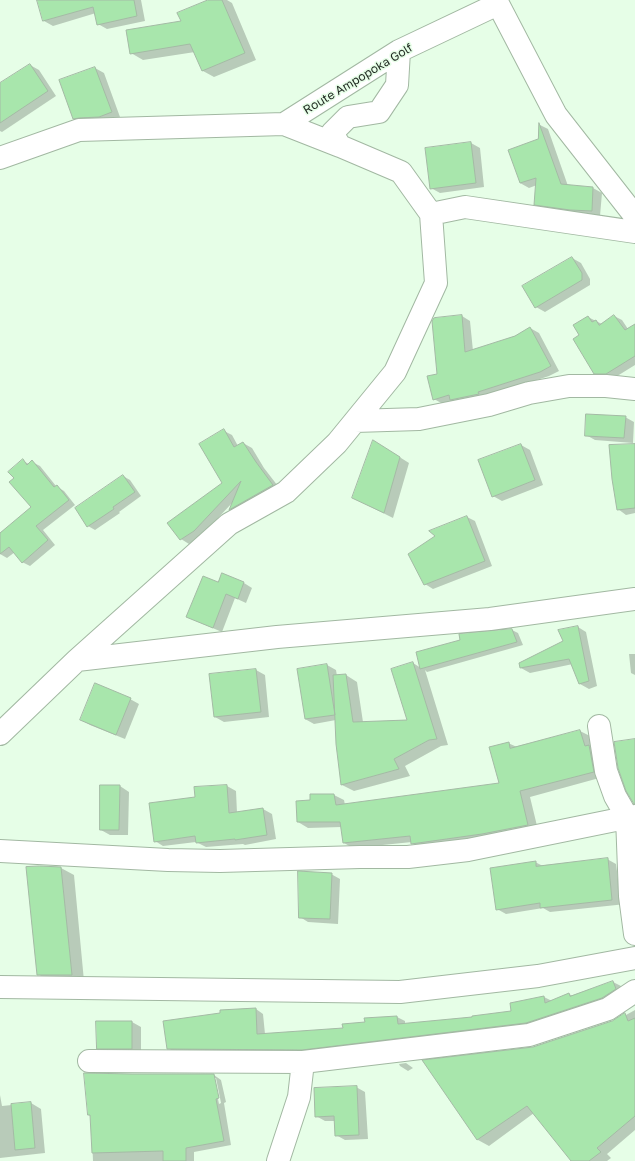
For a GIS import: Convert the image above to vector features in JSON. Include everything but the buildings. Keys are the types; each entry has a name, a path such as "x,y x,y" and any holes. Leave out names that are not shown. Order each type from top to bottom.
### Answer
{"street":[{"name":"Route Ampopoka Golf","path":"284,124 399,51 496,1"},
{"path":"496,1 556,115 635,216"},
{"path":"340,146 332,133 348,117 378,112 397,85 399,51"},
{"path":"0,158 80,130 284,124 401,172 431,214 436,283 395,372 337,443 286,492 229,524 77,660 0,734"},
{"path":"431,214 465,207 635,232"},
{"path":"355,421 419,419 489,405 529,393 569,386 606,386 635,389"},
{"path":"77,660 277,637 490,619 635,599"},
{"path":"599,726 606,772 615,796 631,817 630,896 635,934"},
{"path":"0,851 220,861 408,856 468,850 631,817"},
{"path":"0,987 400,992 538,976 635,958"},
{"path":"89,1061 303,1062 529,1035 608,1009 635,991"},
{"path":"278,1161 299,1097 303,1062"}]}
